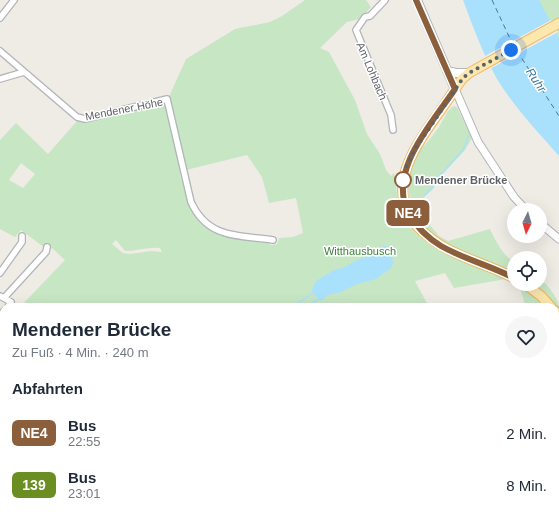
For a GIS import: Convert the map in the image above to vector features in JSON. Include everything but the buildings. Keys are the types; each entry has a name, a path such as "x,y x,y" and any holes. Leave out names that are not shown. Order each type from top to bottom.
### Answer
{"main road":[{"path":"416,0 455,89"},
{"path":"507,275 440,245 421,231 413,222 403,200 403,180 409,159 463,78 470,72 559,23"},
{"path":"447,71 456,73 470,72"},
{"path":"534,291 547,303"}],"street":[{"path":"0,18 14,0"},
{"name":"Am Lohbach","path":"385,0 370,16 365,17 356,30 391,115 393,130"},
{"name":"Mendener Höhe","path":"0,51 77,117 85,119 167,99 191,202 201,219 212,228 220,232 273,240"},
{"path":"0,79 24,72"},
{"path":"455,89 478,142 520,203"},
{"path":"547,229 559,239"},
{"path":"0,273 22,242 22,236"},
{"path":"10,303 2,297 46,252 48,247"}],"green space":[{"name":"Witthausbusch","path":"305,0 366,0 371,7 360,19 347,22 320,48 329,52 355,100 367,134 380,154 386,170 391,176 394,173 398,200 403,215 411,228 434,248 463,262 506,279 454,288 445,273 415,281 427,303 24,303 65,260 52,248 49,251 21,230 15,237 0,229 0,140 16,123 48,154 78,120 161,101 166,104 181,166 180,175 185,191 187,191 195,214 201,222 208,228 226,235 265,241 271,245 277,244 279,238 293,237 303,233 296,198 269,203 262,177 247,155 186,170 168,99 186,59 235,29 270,22 282,16","holes":["21,163 35,174 23,188 9,180","116,240 125,251 160,248 162,252 151,251 130,254 123,253 112,244"]},
{"path":"496,0 559,0 559,38 549,20"},
{"path":"453,106 457,107 472,138 465,150 438,179 433,189 424,197 432,214 429,224 439,236 448,241 490,229 497,243 507,256 507,270 441,242 424,229 410,200 408,188 411,171 420,150 439,127 448,111"},
{"path":"547,286 558,303 552,303 539,291 547,291"},
{"path":"521,291 529,291 542,303 525,303"}],"water":[{"name":"Ruhr","path":"463,0 539,0 559,38 559,156 518,109 497,79 474,30"},
{"path":"382,246 387,246 392,255 393,263 391,268 376,279 357,284 341,292 327,295 321,301 313,293 312,289 316,281 334,270 345,267 355,261 373,254"}],"pier":[{"path":"551,20 558,32 490,69 483,57"}],"waterway":[{"path":"424,196 463,150 468,137 471,135"},
{"path":"298,303 313,293"},
{"path":"312,303 320,298"}],"ferry route":[{"path":"492,0 513,45"},
{"path":"517,51 559,116"}],"bus line":[{"name":"NE4","path":"416,0 455,89 409,159 403,180 403,200 413,222 421,231 440,245 507,275"}],"place":[{"name":"Mendener Brücke","path":"403,180"}],"route":[{"path":"403,180 409,159 430,125 463,78 469,73 511,50"}]}
